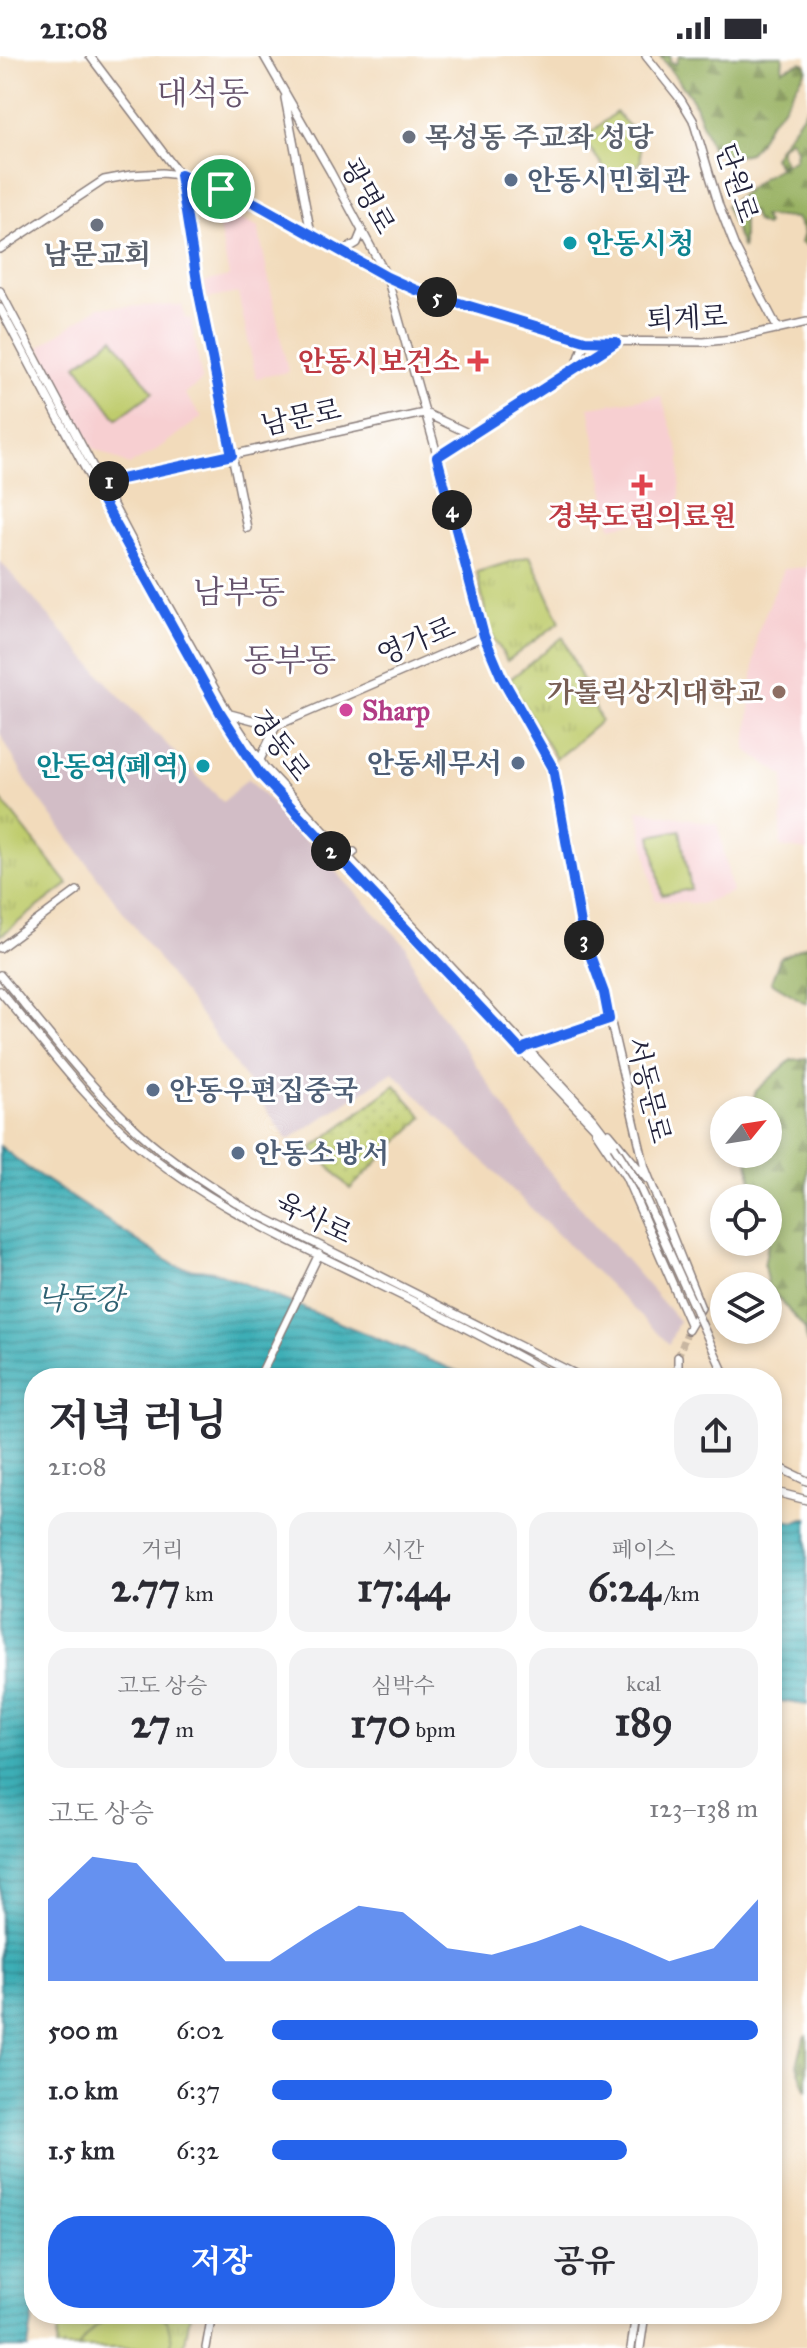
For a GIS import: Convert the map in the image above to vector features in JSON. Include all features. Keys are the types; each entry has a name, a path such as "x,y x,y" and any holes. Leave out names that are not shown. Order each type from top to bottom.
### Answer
{"main road":[{"path":"576,367 616,342"}],"street":[{"path":"90,56 180,175 199,294 247,528"},
{"name":"광명로","path":"264,56 387,277 424,413"},
{"name":"단원로","path":"646,56 693,120 735,247 778,329"},
{"path":"284,92 311,234"},
{"name":"퇴계로","path":"0,249 104,180 162,173 180,175 255,203 416,290 585,341 704,342 807,322"},
{"path":"342,252 357,243 363,231"},
{"name":"경동로","path":"0,291 97,484 258,764"},
{"name":"경동로","path":"0,308 200,678 258,764 345,861 614,1146 640,1187 721,1368"},
{"path":"437,457 576,367 585,341"},
{"path":"424,413 470,434"},
{"name":"남문로","path":"97,484 424,413"},
{"name":"서동문로","path":"424,413 484,636 501,676 553,768 583,936 604,993 650,1184"},
{"name":"영가로","path":"276,726 484,636"},
{"path":"230,714 276,726 258,764"},
{"path":"345,861 354,852"},
{"path":"0,948 77,891"},
{"name":"육사로","path":"0,975 140,1133 196,1176 245,1208 563,1368"},
{"name":"육사로","path":"0,991 81,1087 133,1141 194,1186 246,1219 538,1368"},
{"path":"523,1049 609,1019"},
{"path":"592,1122 623,1148 650,1184 701,1308 689,1327 626,1177 592,1122"},
{"path":"264,1368 323,1247"},
{"path":"678,1357 678,1368"},
{"path":"782,1469 807,1481"},
{"path":"782,1494 807,1500"},
{"path":"206,2348 210,2324"},
{"path":"631,2348 635,2324"},
{"path":"640,2348 644,2324"}],"shaded area":[{"path":"215,209 258,227 288,372 256,378 238,293 207,299 204,282 229,276"},
{"path":"182,305 185,318 191,319 202,381 185,394 202,417 152,453 129,465 93,448 39,347 99,307"},
{"name":"경북도립의료원","path":"661,396 680,455 680,514 611,527 589,407"},
{"path":"0,561 112,688 223,802 248,778 406,946 420,983 544,1165 679,1321 669,1344 393,1072 288,1140 214,1034 26,781 0,733"},
{"name":"가톨릭상지대학교","path":"807,567 807,851 780,847 784,776 746,750 757,634 784,569"},
{"path":"638,810 718,824 732,892 700,904 655,900"}],"green space":[{"path":"660,56 670,56 670,61 676,64 679,56 783,56 782,70 801,62 807,69 757,145 749,153 736,156 712,150 693,100"},
{"path":"807,108 807,246 801,243 804,233 796,218 763,216 765,226 756,222 752,211 743,210 743,249 726,206 762,178 795,159 796,149 790,139 780,152 785,163 779,166 773,158"},
{"path":"616,112 639,137 641,161 617,185 583,139"},
{"path":"113,338 153,392 117,419 77,365"},
{"path":"530,556 560,622 507,661 489,629 477,572"},
{"path":"563,637 601,721 556,759 509,680"},
{"path":"0,798 68,884 0,936"},
{"path":"680,830 691,889 662,895 651,836"},
{"path":"807,945 807,1004 771,982 780,958"},
{"path":"807,1058 807,1344 805,1329 782,1302 782,1272 765,1272 764,1266 766,1256 782,1256 782,1184 752,1184 749,1168 782,1168 782,1096 754,1096 791,1060"},
{"path":"395,1085 423,1117 350,1189 312,1148"},
{"path":"807,2036 807,2092 797,2065"},
{"path":"59,2324 188,2324 184,2348 56,2348"},
{"path":"100,2324 168,2324 172,2340 170,2348 78,2348"}],"water":[{"name":"낙동강","path":"0,1146 174,1265 216,1272 449,1368 24,1368 24,2324 32,2324 28,2348 0,2348"},
{"path":"807,1518 807,1705 782,1701 782,1520 795,1522"}],"tunnel":[{"path":"678,1357 688,1330"}],"place":[{"name":"목성동 주교좌 성당","path":"409,137"},
{"name":"안동시민회관","path":"511,180"},
{"name":"남문교회","path":"97,225"},
{"name":"안동시청","path":"570,243"},
{"name":"안동시보건소","path":"478,361"},
{"name":"경북도립의료원","path":"642,485"},
{"name":"가톨릭상지대학교","path":"779,692"},
{"name":"Sharp","path":"346,710"},
{"name":"안동세무서","path":"518,763"},
{"name":"안동역(폐역)","path":"203,766"},
{"name":"안동우편집중국","path":"153,1090"},
{"name":"안동소방서","path":"238,1153"}],"district":[{"name":"대석동","path":"203,93"},
{"name":"남부동","path":"239,592"},
{"name":"동부동","path":"290,660"}],"route":[{"path":"180,175 221,189 255,203 416,290 585,341 616,342 437,457 484,636 501,676 553,768 583,936 604,993 609,1019 521,1051 259,773 220,712 94,485 232,455 199,294 180,175"}]}
